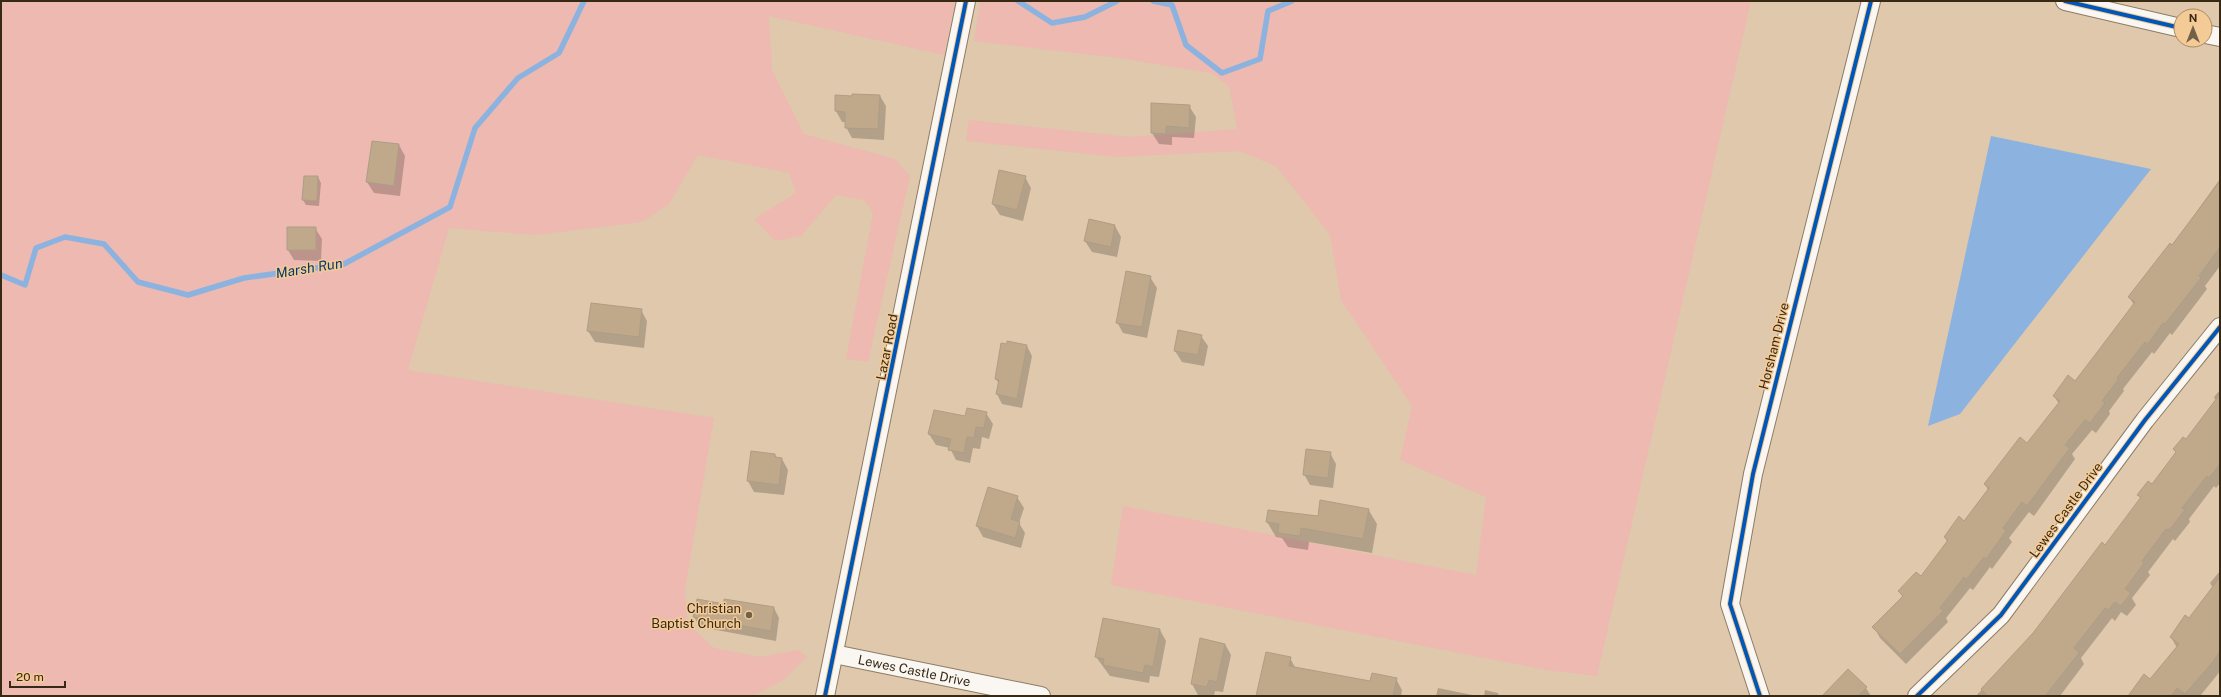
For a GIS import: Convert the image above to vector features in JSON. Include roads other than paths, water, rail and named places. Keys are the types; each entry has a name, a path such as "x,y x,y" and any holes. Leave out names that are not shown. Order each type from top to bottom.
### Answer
{"street":[{"name":"Lazar Road","path":"825,696 966,1"},
{"name":"Horsham Drive","path":"1760,696 1730,604 1753,474 1871,1"},
{"path":"2065,1 2173,26"},
{"name":"Lewes Castle Drive","path":"1917,696 2001,615 2145,420 2220,327"},
{"name":"Lewes Castle Drive","path":"834,654 1041,696"}],"water":[{"path":"1991,136 2151,169 1960,414 1928,426"}],"waterway":[{"name":"Marsh Run","path":"1,275 25,285 36,248 65,237 104,244 138,282 188,295 244,278 344,264 450,207 475,128 518,78 559,53 584,1"},
{"name":"Marsh Run","path":"1018,1 1052,23 1085,17 1117,1"},
{"name":"Marsh Run","path":"1153,1 1172,5 1186,45 1222,73 1260,59 1268,11 1292,1"}],"place":[{"name":"Christian Baptist Church","path":"749,615"}]}
